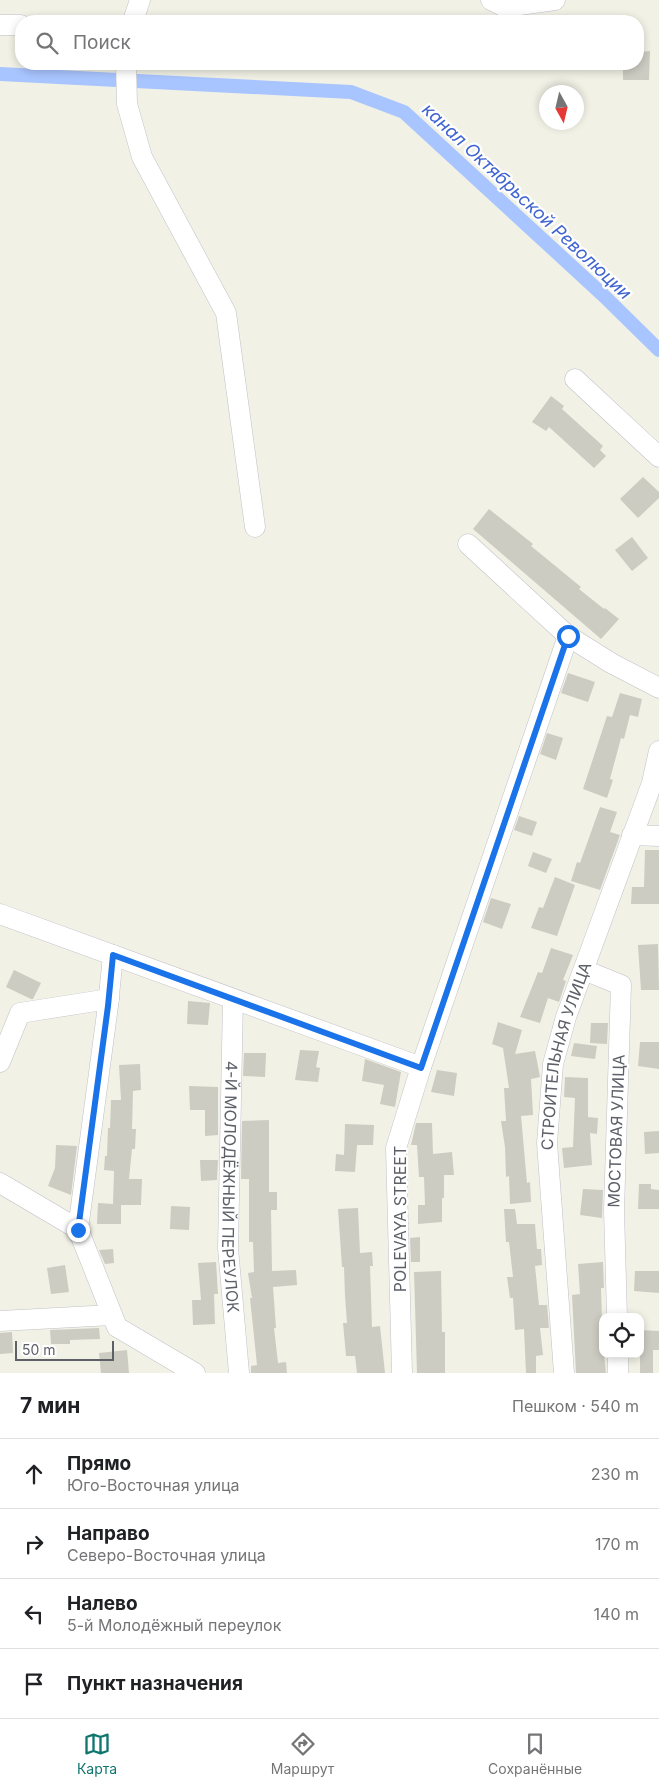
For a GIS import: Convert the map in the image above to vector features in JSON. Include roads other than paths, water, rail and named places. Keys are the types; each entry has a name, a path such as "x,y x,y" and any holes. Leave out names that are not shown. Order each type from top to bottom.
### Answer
{"street":[{"path":"135,15 140,0"},
{"path":"498,3 555,0"},
{"path":"0,25 15,25"},
{"path":"126,70 127,104 142,157 226,313 255,527"},
{"path":"575,379 659,457"},
{"path":"468,544 568,636 611,663 659,688"},
{"name":"POLEVAYA STREET","path":"402,1373 396,1148 421,1068 568,636"},
{"name":"СТРОИТЕЛЬНАЯ УЛИЦА","path":"564,1373 547,1143 553,1064 566,1018 652,783 659,751"},
{"path":"632,835 659,836"},
{"path":"0,914 421,1068"},
{"path":"113,955 78,1230 117,1327 195,1373"},
{"name":"МОСТОВАЯ УЛИЦА","path":"584,970 621,985 614,1210 617,1313"},
{"path":"0,1062 20,1014 109,998"},
{"name":"4-Й МОЛОДЁЖНЫЙ ПЕРЕУЛОК","path":"233,999 228,1248 238,1373"},
{"path":"0,1182 78,1230"},
{"path":"0,1321 112,1315"},
{"path":"618,1358 618,1373"}],"waterway":[{"name":"канал Октябрьской Революции","path":"0,74 351,92 404,112 603,295 659,350"}]}
